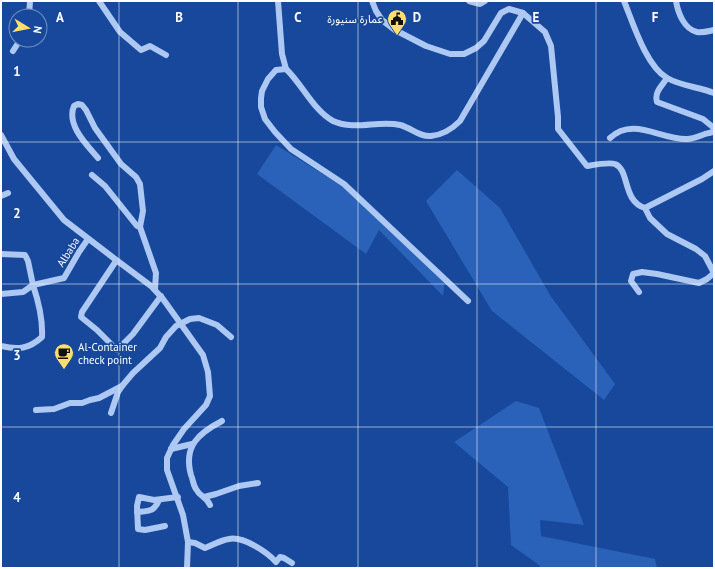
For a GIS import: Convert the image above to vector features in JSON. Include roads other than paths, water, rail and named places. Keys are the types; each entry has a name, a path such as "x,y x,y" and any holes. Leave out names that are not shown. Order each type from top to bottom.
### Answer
{"street":[{"path":"99,1 120,32 141,50 150,46 166,55"},
{"path":"278,1 282,54 286,69 320,110 333,121 343,124 363,126 379,124 399,125 413,129 421,136 431,136 443,133 460,121 523,13"},
{"path":"372,1 382,20 395,30 426,46 450,54 464,54 476,48 484,41 501,13 509,10 523,13 544,32 551,46 558,110 558,129 587,166 613,163 619,166 632,199 639,206 645,208 650,218 667,234 696,249 705,256 714,273 699,283 657,274 642,272 633,274 631,281 639,292"},
{"path":"469,1 480,4 485,1"},
{"path":"624,1 647,56 654,66 667,78 714,94"},
{"path":"676,1 680,16 686,25 697,32 714,30"},
{"path":"286,69 276,70 268,78 262,91 261,107 265,119 275,132 292,149 344,184 468,301"},
{"path":"667,78 658,90 656,97 657,102 703,119 714,128"},
{"path":"98,158 79,136 73,120 72,111 74,106 78,104 82,105 86,110 95,128 121,164 136,177 140,184 143,211 140,227 156,273 155,289"},
{"path":"610,138 614,133 625,130 644,130 675,138 687,139 696,138 714,131"},
{"name":"Albaba","path":"1,135 14,159 64,220 88,239 64,278 33,285 24,292 1,294"},
{"path":"645,208 702,179 714,171"},
{"path":"92,175 105,186 137,226 140,227"},
{"path":"1,196 8,193"},
{"path":"88,239 155,289 182,323 203,355 208,372 210,396 206,405 184,429 167,458 167,470 178,497 188,542 187,568"},
{"path":"1,254 25,256 28,261 41,312 42,337 34,345 24,348 11,349 1,346"},
{"path":"116,261 82,312 81,317 97,330 117,350 134,334 160,296"},
{"path":"111,414 118,392 122,386 133,373 160,348 166,337 176,326 190,319 199,318 217,325 231,337"},
{"path":"36,410 54,409 70,403 82,403 99,398 122,386"},
{"path":"210,505 208,499 195,489 189,463 192,444 198,437 211,427 222,421"},
{"path":"171,449 192,444"},
{"path":"204,497 239,486 258,483"},
{"path":"165,526 145,530 138,529 138,497 159,500 178,497"},
{"path":"137,512 151,511 156,508 159,500"},
{"path":"188,542 195,543 205,548 230,539 240,540 260,549 276,562 280,557 292,564"}],"place":[{"name":"عمارة سنيورة","path":"397,36"},
{"name":"Al-Container check point","path":"64,370"}]}
